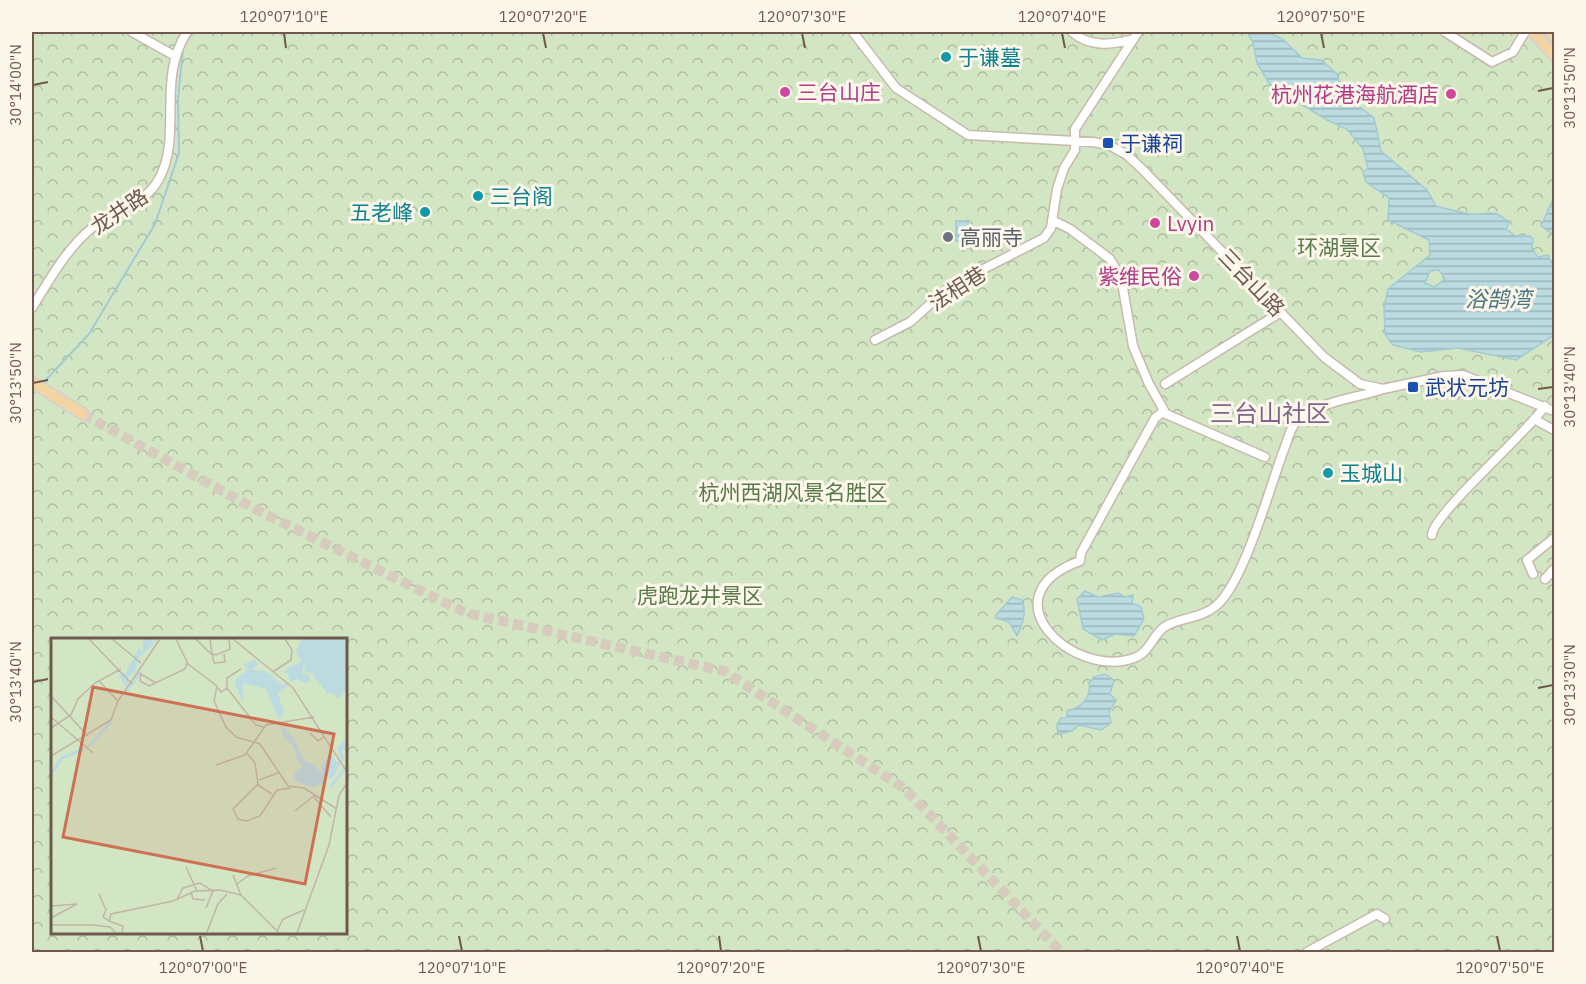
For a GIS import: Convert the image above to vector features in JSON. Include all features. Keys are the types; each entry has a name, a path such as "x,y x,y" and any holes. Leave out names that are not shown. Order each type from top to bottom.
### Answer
{"main road":[{"path":"1533,32 1554,55"},
{"path":"1550,32 1554,36"},
{"path":"37,386 83,414"}],"street":[{"path":"132,32 175,56"},
{"name":"龙井路","path":"32,308 66,254 78,240 94,226 146,195 161,176 169,144 169,80 175,56 187,32"},
{"name":"三台山路","path":"853,32 896,88 968,135 1075,140 1108,146 1127,155 1342,373 1360,384 1383,389 1463,375 1554,411"},
{"path":"1072,32 1097,44 1112,45 1130,40"},
{"name":"法相巷","path":"875,340 910,322 946,290 964,279 1044,238 1052,220 1057,189 1064,168 1073,156 1075,129 1130,40 1138,32"},
{"path":"1445,32 1492,62 1513,52 1525,32"},
{"path":"1052,220 1070,229 1110,259 1121,276 1132,346 1164,411 1265,457"},
{"path":"1165,384 1281,312"},
{"path":"1164,411 1155,418 1081,553 1080,561 1061,571 1038,594 1035,606 1037,615 1046,629 1080,656 1099,662 1135,658 1143,653 1164,627 1198,618 1217,605 1237,578 1294,422 1322,405 1383,389"},
{"path":"1432,535 1432,530 1454,504 1545,406"},
{"path":"1534,419 1554,430"},
{"path":"1533,574 1527,560 1554,538"},
{"path":"1545,579 1554,569"},
{"path":"1307,952 1377,914 1385,919"}],"green space":[{"name":"虎跑龙井景区","path":"32,32 1554,32 1554,952 32,952"},
{"path":"663,337 678,337 678,357 662,357"}],"water":[{"name":"浴鹄湾","path":"1247,32 1269,32 1284,40 1302,58 1321,60 1337,74 1343,94 1374,118 1381,151 1427,190 1436,206 1470,214 1494,213 1509,223 1506,229 1516,236 1530,236 1533,239 1532,249 1538,257 1548,255 1554,269 1554,335 1516,360 1458,348 1421,352 1393,345 1385,334 1384,308 1388,289 1430,255 1429,240 1388,220 1389,198 1366,182 1363,172 1368,168 1363,149 1347,129 1327,120 1270,85 1257,63 1253,42","holes":["1439,270 1445,279 1434,287 1425,283 1430,271"]},
{"name":"浴鹄湾","path":"1554,197 1554,235 1541,226"},
{"path":"956,221 968,221 969,241 956,241"},
{"path":"1085,591 1098,597 1118,593 1125,597 1133,595 1132,603 1141,607 1144,619 1134,636 1115,634 1102,640 1083,629 1077,599"},
{"path":"1012,597 1022,600 1024,609 1017,636 1009,622 996,618 996,615"},
{"path":"1105,674 1114,680 1110,694 1116,700 1109,712 1111,723 1101,730 1079,725 1072,731 1058,734 1057,725 1061,718 1066,718 1068,710 1084,701 1089,693 1089,683 1094,677"}],"waterway":[{"path":"189,38 192,32"},
{"path":"42,384 89,334 155,224 179,153 178,99 183,48"},
{"path":"32,395 38,388"}],"tunnel":[{"path":"83,414 255,509 466,613 724,671 905,789 1061,952"}],"place":[{"name":"于谦墓","path":"946,57"},
{"name":"三台山庄","path":"785,92"},
{"name":"杭州花港海航酒店","path":"1451,94"},
{"name":"于谦祠","path":"1108,143"},
{"name":"三台阁","path":"478,196"},
{"name":"五老峰","path":"425,212"},
{"name":"Lvyin","path":"1155,223"},
{"name":"高丽寺","path":"948,237"},
{"name":"紫维民俗","path":"1194,276"},
{"name":"武状元坊","path":"1413,387"},
{"name":"玉城山","path":"1328,473"}],"district":[{"name":"三台山社区","path":"1270,413"}],"park label":[{"name":"环湖景区","path":"1339,247"},
{"name":"杭州西湖风景名胜区","path":"793,492"}]}
